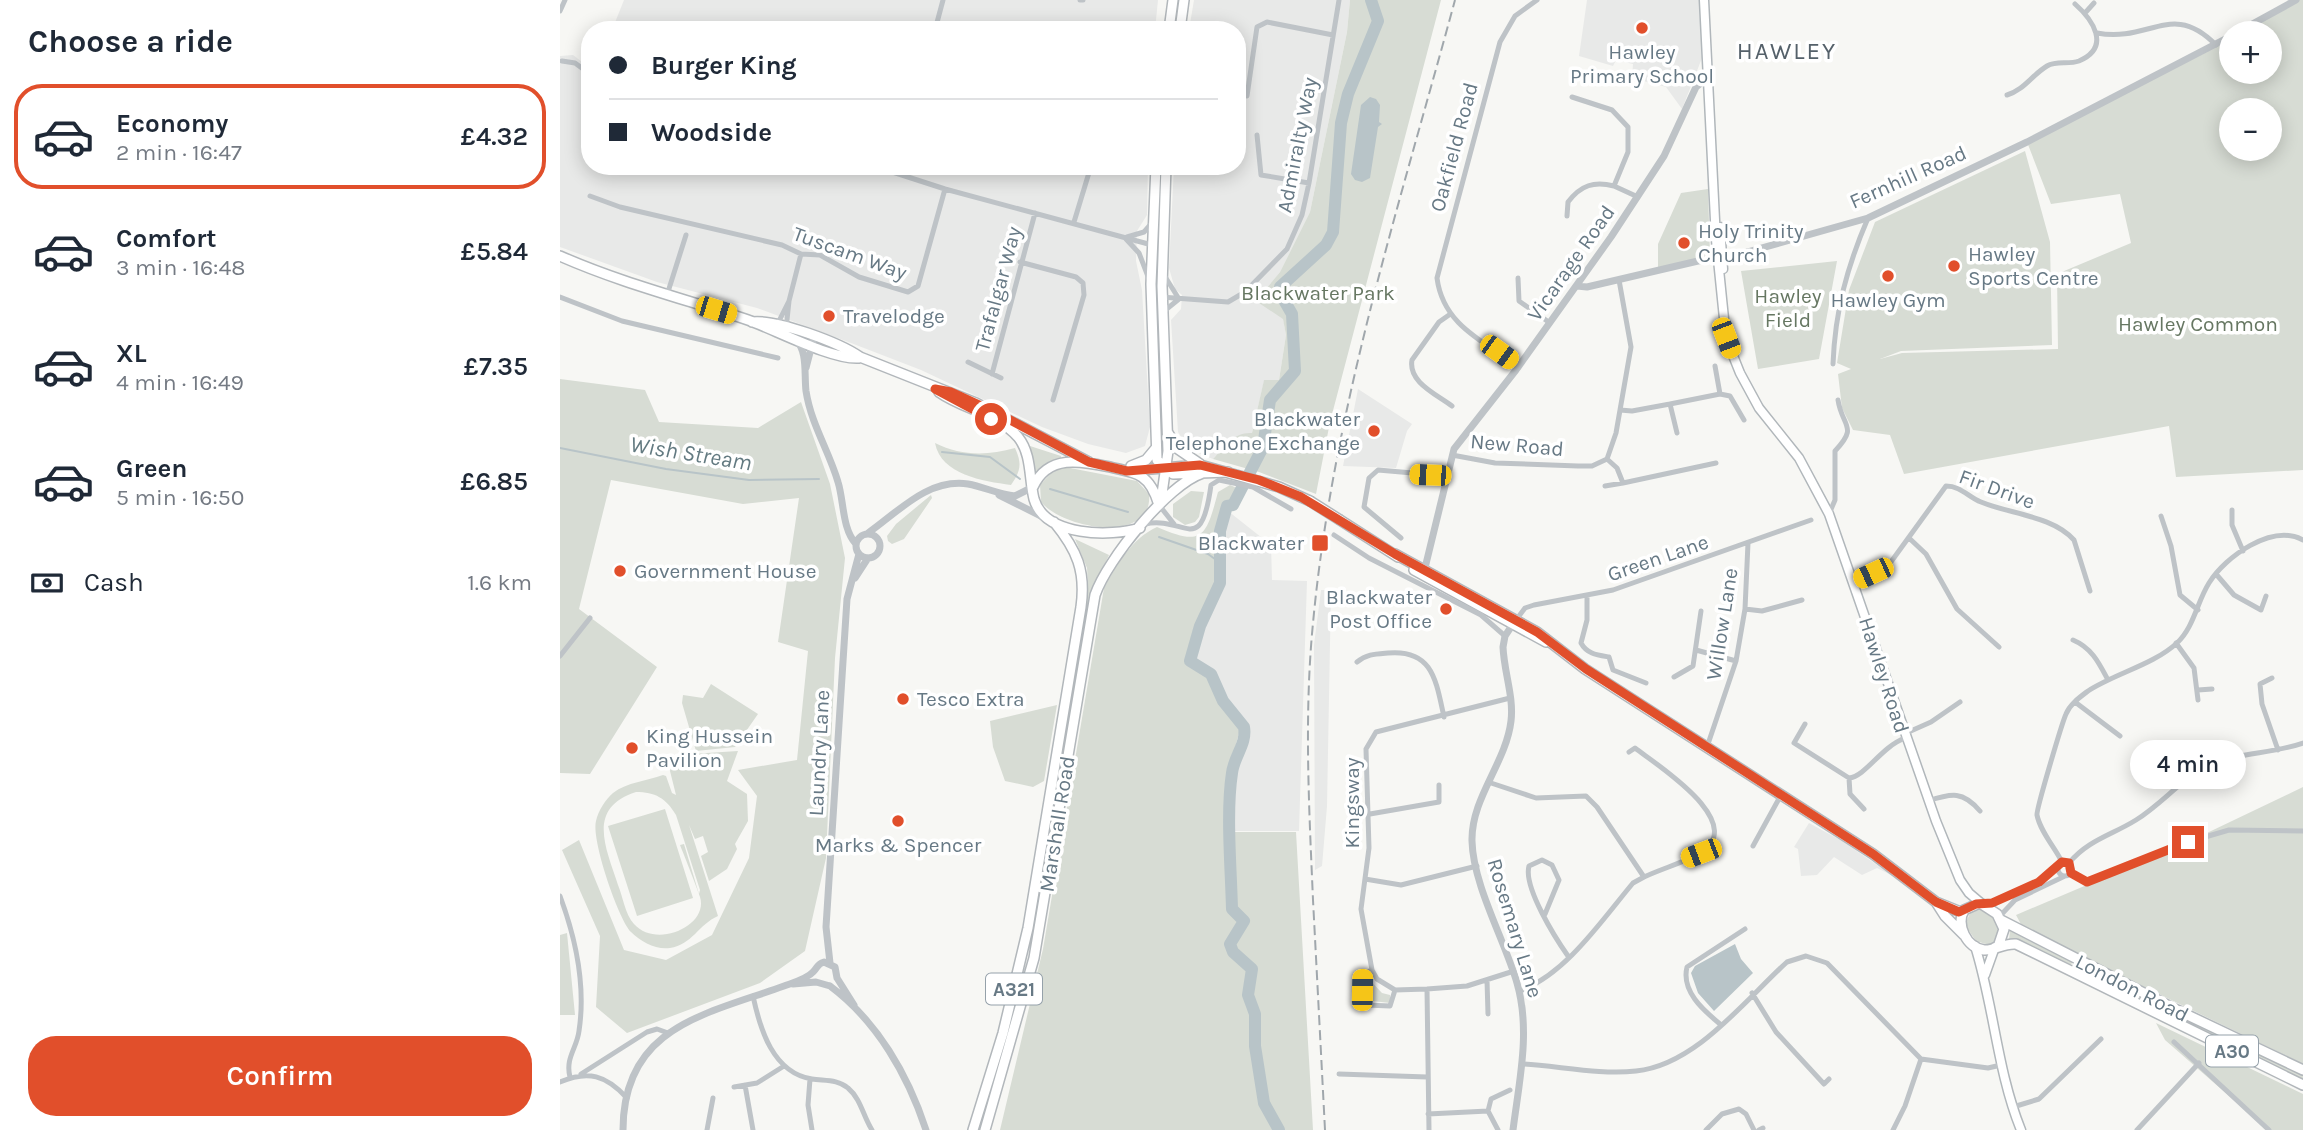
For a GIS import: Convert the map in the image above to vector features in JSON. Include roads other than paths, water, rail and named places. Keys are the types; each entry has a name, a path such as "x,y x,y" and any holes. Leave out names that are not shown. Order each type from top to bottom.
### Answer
{"main road":[{"path":"1170,21 1173,0"},
{"path":"1181,21 1184,0"},
{"name":"Hawley Road","path":"1704,0 1726,338 1740,373 1770,425 1799,458 1829,514 1928,801 1969,893 1984,904"},
{"path":"1156,175 1151,296 1156,446 1157,460 1166,467"},
{"path":"1160,503 1166,467 1167,431 1162,313 1166,175"},
{"path":"1152,245 1163,247"},
{"path":"560,256 667,295 813,341 849,349 860,358 935,389 951,392 999,414 1089,462 1123,470 1148,482 1160,503"},
{"path":"780,330 795,339 813,341"},
{"path":"935,389 948,399 1005,426 1016,435 1026,451 1033,487"},
{"path":"1167,431 1178,449 1202,469"},
{"path":"1123,470 1146,460 1156,446"},
{"path":"1033,487 1041,475 1055,465 1089,462"},
{"path":"1123,470 1166,467 1202,469 1229,477 1238,475 1256,484 1310,501 1483,613 1514,623"},
{"path":"1160,503 1202,469"},
{"name":"Marshall Road","path":"973,1130 1003,1032 1028,928 1083,591 1080,559 1036,503 1033,487"},
{"name":"Marshall Road","path":"985,1130 1034,958 1095,595 1111,561 1160,503"},
{"path":"1052,521 1101,535 1143,525"},
{"path":"1423,576 1551,644 1898,871 1936,902 1944,916 1975,946 1985,975 2001,1065 2021,1130"},
{"name":"Hawley Road","path":"1966,909 1969,893"},
{"path":"1936,902 1966,909 1984,904"},
{"name":"A30","path":"1984,904 2000,918"},
{"path":"1965,936 1961,924 1966,909"},
{"path":"1985,975 2004,932 2000,918"},
{"name":"London Road","path":"2000,918 2177,1010 2303,1070"},
{"name":"London Road","path":"1997,946 2016,944 2303,1085"},
{"name":"A30","path":"1975,946 1984,950 1997,946"}],"street":[{"path":"560,11 565,0"},
{"path":"937,21 943,0"},
{"name":"Admiralty Way","path":"1151,296 1228,302 1245,292 1287,249 1302,215 1309,183 1339,0"},
{"name":"Oakfield Road","path":"1449,315 1440,294 1437,273 1490,75 1507,27 1515,16 1537,0"},
{"path":"2258,21 2297,0"},
{"path":"2085,13 2094,3"},
{"path":"2007,95 2024,87 2046,67 2079,61 2094,47 2098,33 2085,13 2075,4"},
{"path":"2098,33 2124,35 2171,16 2185,17 2198,24 2216,45"},
{"path":"1247,96 1257,27 1267,22 1333,35"},
{"name":"Fernhill Road","path":"1577,286 1587,287 1720,258 1868,218 2027,142 2219,43"},
{"path":"561,59 581,67"},
{"name":"Vicarage Road","path":"1423,576 1452,455 1519,367 1638,197 1672,139 1696,87 1709,77"},
{"path":"1572,97 1612,110 1628,127 1628,152 1614,186"},
{"path":"1257,135 1261,175 1309,183"},
{"path":"911,175 945,189 1152,245"},
{"path":"1074,222 1088,175"},
{"path":"1567,216 1568,202 1583,187 1602,183 1638,197"},
{"name":"Tuscam Way","path":"590,196 620,207 782,245 801,254 820,255 859,277 911,291 918,286 945,189"},
{"name":"Trafalgar Way","path":"992,374 1035,213"},
{"path":"1833,364 1835,324 1845,276 1868,218"},
{"path":"1124,237 1144,232 1153,222"},
{"path":"667,295 686,235"},
{"path":"1124,237 1139,253 1151,284"},
{"path":"780,330 801,254"},
{"path":"1020,262 1076,277 1083,283 1084,295 1053,400"},
{"path":"1162,313 1179,299 1168,284 1163,271"},
{"path":"1518,278 1519,301 1550,323"},
{"path":"1619,280 1631,347 1616,433 1607,459 1617,468 1623,484"},
{"path":"560,297 622,321 778,358"},
{"path":"1452,406 1416,379 1411,367 1439,322 1449,315 1519,367"},
{"path":"795,339 802,350 816,430 838,481 849,534 859,554 868,558 880,551 878,538 902,508"},
{"path":"804,372 813,341"},
{"name":"Trafalgar Way","path":"968,362 1001,378"},
{"path":"1715,366 1720,394"},
{"path":"1620,410 1633,411 1720,394 1730,396 1744,420"},
{"path":"1829,514 1835,500 1835,451 1848,438 1849,424 1839,410 1838,400"},
{"path":"1670,404 1677,433"},
{"name":"New Road","path":"1452,455 1495,463 1578,466 1592,466 1607,459"},
{"path":"1605,486 1716,463"},
{"path":"1401,538 1364,508 1369,478 1378,470 1447,475"},
{"path":"1143,525 1159,522 1188,530 1198,527 1204,516 1211,485 1229,477 1256,484 1291,509"},
{"path":"856,544 860,536 931,489 956,483 1019,496 1033,487"},
{"name":"Fir Drive","path":"1854,582 1888,566 1946,486 1955,486 1981,502 2030,517 2069,534 2074,540 2090,591"},
{"path":"995,493 1029,513 1052,521"},
{"path":"1160,503 1176,526"},
{"path":"2232,510 2232,525 2243,551"},
{"path":"2161,516 2171,546 2180,595 2198,610"},
{"name":"Green Lane","path":"1514,623 1521,612 1534,605 1587,596 1646,580 1811,520"},
{"path":"868,533 878,538"},
{"path":"2068,875 2066,862 2041,827 2037,804 2051,768 2067,712 2075,702 2108,680 2157,657 2176,643 2198,610 2216,574 2243,551 2284,534 2303,540"},
{"path":"1334,535 1369,558 1423,576"},
{"path":"1909,538 1926,554 1957,609 1999,647"},
{"name":"Willow Lane","path":"1707,747 1736,661 1745,608 1748,543"},
{"name":"Laundry Lane","path":"818,964 826,927 847,599 859,554"},
{"name":"Laundry Lane","path":"852,582 868,558"},
{"path":"2216,574 2234,595 2261,610 2266,596"},
{"path":"1587,596 1587,620 1581,643 1589,653 1609,657 1613,670 1646,683"},
{"path":"1745,608 1762,611 1802,600"},
{"path":"1675,677 1693,666 1700,611"},
{"path":"1483,613 1506,636 1514,623"},
{"path":"560,656 590,618"},
{"name":"Rosemary Lane","path":"1506,636 1503,654 1511,723 1473,830 1476,866 1514,971 1524,1020 1522,1064 1513,1130"},
{"path":"2073,640 2084,645 2094,655 2108,680"},
{"path":"2176,643 2194,668 2199,699"},
{"path":"1696,650 1736,661"},
{"path":"1357,662 1365,655 1395,652 1411,653 1421,658 1432,676 1444,717"},
{"path":"2272,678 2260,684 2263,704 2278,750"},
{"path":"2198,690 2211,689"},
{"name":"Kingsway","path":"1395,990 1390,1006 1366,1005 1362,1001 1362,974 1372,970 1361,909 1370,814 1366,749 1376,732 1444,717 1510,698"},
{"path":"1849,778 1864,771 1890,744 1931,722 1960,702"},
{"path":"2075,702 2120,736"},
{"path":"1805,724 1794,743 1849,778"},
{"path":"1984,904 2039,882 2085,846 2136,820 2181,783 2209,766 2235,756 2278,750 2303,743"},
{"path":"1520,991 1533,986 1568,956 1633,883 1701,853 1714,833 1714,822 1709,811 1686,789 1635,748 1629,752"},
{"path":"1849,778 1850,794 1864,809"},
{"path":"1488,782 1536,798 1586,796 1597,807 1644,877"},
{"path":"1439,785 1440,813"},
{"path":"1928,801 1958,794 1970,799 1980,811"},
{"path":"1753,846 1782,795"},
{"path":"1370,814 1439,802"},
{"path":"2057,869 2087,882 2188,842 2229,830 2303,831"},
{"path":"1545,914 1559,880 1552,865 1542,860 1536,861 1528,872 1547,923 1568,956"},
{"path":"1365,879 1401,885 1476,866"},
{"path":"2000,918 2014,900 2068,875"},
{"path":"560,897 572,929 582,996 579,1034 568,1061 570,1077"},
{"name":"Laundry Lane","path":"826,927 830,963"},
{"path":"1720,1024 1700,1007 1684,977 1687,967 1745,929"},
{"path":"1522,1064 1635,1071 1656,1067 1681,1057 1787,962 1806,956 1827,962 1921,1059 1988,1068 2001,1065"},
{"path":"623,1130 627,1098 639,1067 667,1033 690,1018 786,985 813,972 818,964 830,963 837,971 837,978 854,1005 896,1062 926,1130"},
{"path":"1372,970 1377,979 1395,990 1467,986 1514,971"},
{"path":"813,972 816,982"},
{"path":"830,986 837,978"},
{"path":"1486,980 1488,1014"},
{"path":"786,985 816,982 830,986 854,1005"},
{"path":"1427,989 1429,1130"},
{"path":"1752,993 1776,1032 1824,1084"},
{"path":"753,996 766,1038 784,1066 810,1079 832,1080 846,1086 857,1098 872,1130"},
{"path":"560,1082 581,1074 647,1032 657,1029 667,1033"},
{"path":"2013,1107 2039,1099 2101,1039"},
{"path":"2174,1042 2269,1130"},
{"path":"1893,1130 1905,1106 1921,1059"},
{"path":"2137,1130 2199,1063"},
{"path":"734,1087 770,1077 784,1066"},
{"path":"581,1074 605,1080 627,1098"},
{"path":"1339,1074 1427,1077"},
{"path":"810,1079 808,1105 812,1130"},
{"path":"745,1085 753,1130"},
{"path":"1498,1130 1489,1111 1491,1099 1510,1090"},
{"path":"707,1130 713,1098"},
{"path":"1706,1130 1721,1114 1740,1109 1759,1129"},
{"path":"1428,1114 1489,1111"}],"waterway":[{"name":"Wish Stream","path":"1279,1130 1264,1103 1255,1046 1255,1014 1248,995 1252,969 1233,952 1230,944 1244,921 1232,909 1229,822 1232,773 1244,739 1244,727 1223,701 1211,674 1190,661 1200,626 1220,583 1220,531 1227,506 1233,505 1263,447 1270,400 1295,371 1292,314 1281,295 1280,287 1326,245 1333,232 1341,123 1348,94 1378,21 1371,0"},
{"name":"Wish Stream","path":"560,448 666,469 749,480 819,479"},
{"name":"Wish Stream","path":"942,452 990,457 1020,479"},
{"name":"Wish Stream","path":"1050,489 1128,512"},
{"name":"Wish Stream","path":"1159,537 1208,554 1219,562"}],"railway":[{"path":"1325,1130 1309,796 1308,727 1313,623 1323,543 1352,386 1370,309 1455,0"}],"place":[{"name":"Hawley Primary School","path":"1642,28"},
{"name":"Holy Trinity Church","path":"1684,243"},
{"name":"Hawley Sports Centre","path":"1954,266"},
{"name":"Hawley Gym","path":"1888,276"},
{"name":"Travelodge","path":"829,316"},
{"name":"Blackwater Telephone Exchange","path":"1374,431"},
{"name":"Blackwater","path":"1320,543"},
{"name":"Government House","path":"620,571"},
{"name":"Blackwater Post Office","path":"1446,609"},
{"name":"Tesco Extra","path":"903,699"},
{"name":"King Hussein Pavilion","path":"632,748"},
{"name":"Marks & Spencer","path":"898,821"}],"district":[{"name":"HAWLEY","path":"1787,51"}],"park label":[{"name":"Blackwater Park","path":"1318,293"},
{"name":"Hawley Field","path":"1788,308"},
{"name":"Hawley Common","path":"2198,324"}]}
